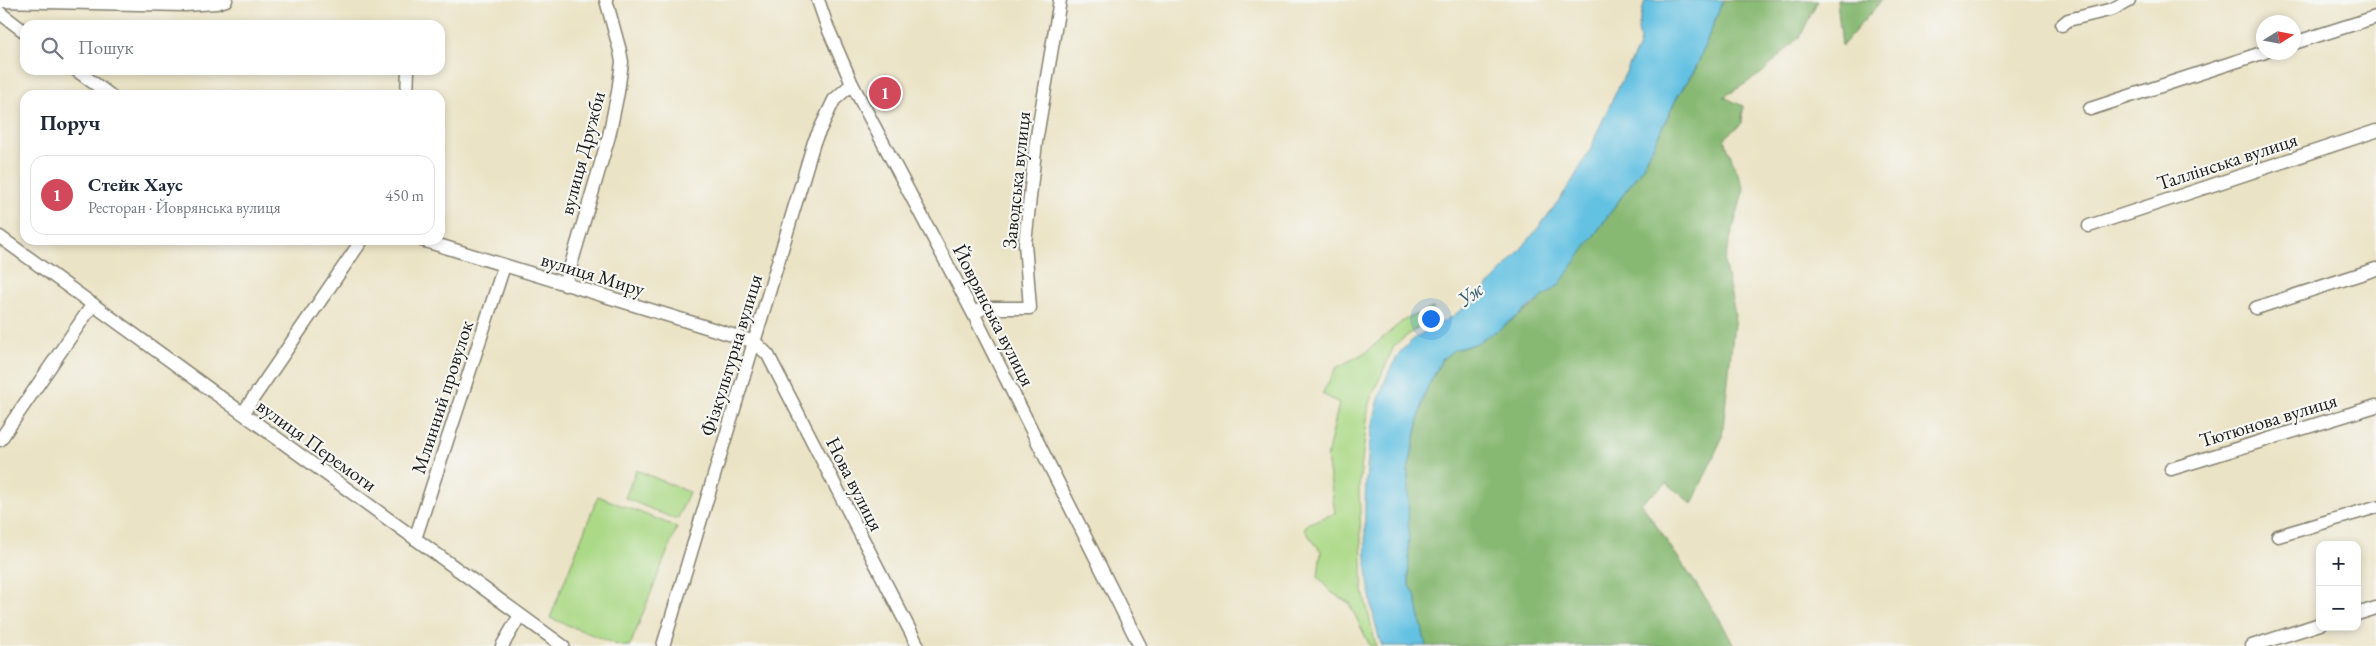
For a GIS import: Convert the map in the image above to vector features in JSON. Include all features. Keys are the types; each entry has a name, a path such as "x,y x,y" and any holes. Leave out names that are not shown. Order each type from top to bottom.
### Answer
{"street":[{"path":"0,1 185,5 216,3 226,0"},
{"name":"вулиця Дружби","path":"565,285 609,136 618,92 622,62 606,0"},
{"name":"Йоврянська вулиця","path":"818,0 826,26 852,84 973,313 1140,646"},
{"name":"Заводська вулиця","path":"973,313 984,308 1030,308 1026,234 1036,142 1060,0"},
{"path":"2062,25 2068,20 2113,9 2129,0"},
{"path":"0,13 20,28"},
{"path":"2301,41 2376,17"},
{"path":"2090,108 2256,55"},
{"path":"83,75 103,90"},
{"path":"407,90 408,75"},
{"name":"Фізкультурна вулиця","path":"663,646 814,142 834,100 852,84"},
{"name":"Таллінська вулиця","path":"2089,226 2376,131"},
{"name":"вулиця Перемоги","path":"0,237 563,646"},
{"path":"243,414 359,245"},
{"name":"вулиця Миру","path":"438,245 755,342"},
{"name":"Млинний провулок","path":"415,539 504,266"},
{"path":"2256,308 2376,269"},
{"path":"0,440 93,304"},
{"name":"Нова вулиця","path":"755,342 768,355 918,646"},
{"name":"Тютюнова вулиця","path":"2172,469 2376,406"},
{"path":"2278,536 2376,507"},
{"path":"2361,613 2376,608"},
{"path":"502,646 520,615"},
{"path":"2252,646 2316,625"}],"green space":[{"path":"1723,0 1818,0 1801,35 1762,73 1724,97 1743,106 1742,123 1724,139 1744,189 1724,262 1735,314 1722,438 1692,504 1667,483 1641,503 1719,618 1734,646 1426,646 1409,584 1407,512 1408,471 1424,395 1442,359 1454,350 1475,344 1535,305 1589,243 1642,168 1679,94 1696,68"},
{"path":"1837,0 1882,0 1842,46"},
{"path":"1433,308 1432,316 1394,346 1369,403 1359,486 1363,591 1376,646 1370,646 1349,603 1331,592 1318,577 1321,551 1304,530 1307,524 1335,513 1327,457 1339,403 1322,394 1336,368 1366,352 1405,319"},
{"path":"636,470 689,492 677,520 625,498"},
{"path":"598,496 677,527 630,646 620,646 550,618"}],"water":[{"path":"1645,0 1723,0 1696,68 1679,94 1642,168 1559,285 1500,329 1475,344 1454,350 1442,359 1424,395 1408,471 1409,584 1415,594 1426,646 1382,646 1374,617 1368,579 1365,537 1365,492 1369,447 1377,406 1389,371 1411,341 1464,308 1495,279 1530,238 1567,189 1590,150 1638,48 1640,40 1638,29"}],"place":[{"name":"Стейк Хаус","path":"885,93"}],"water label":[{"name":"Уж","path":"1470,294"}]}
